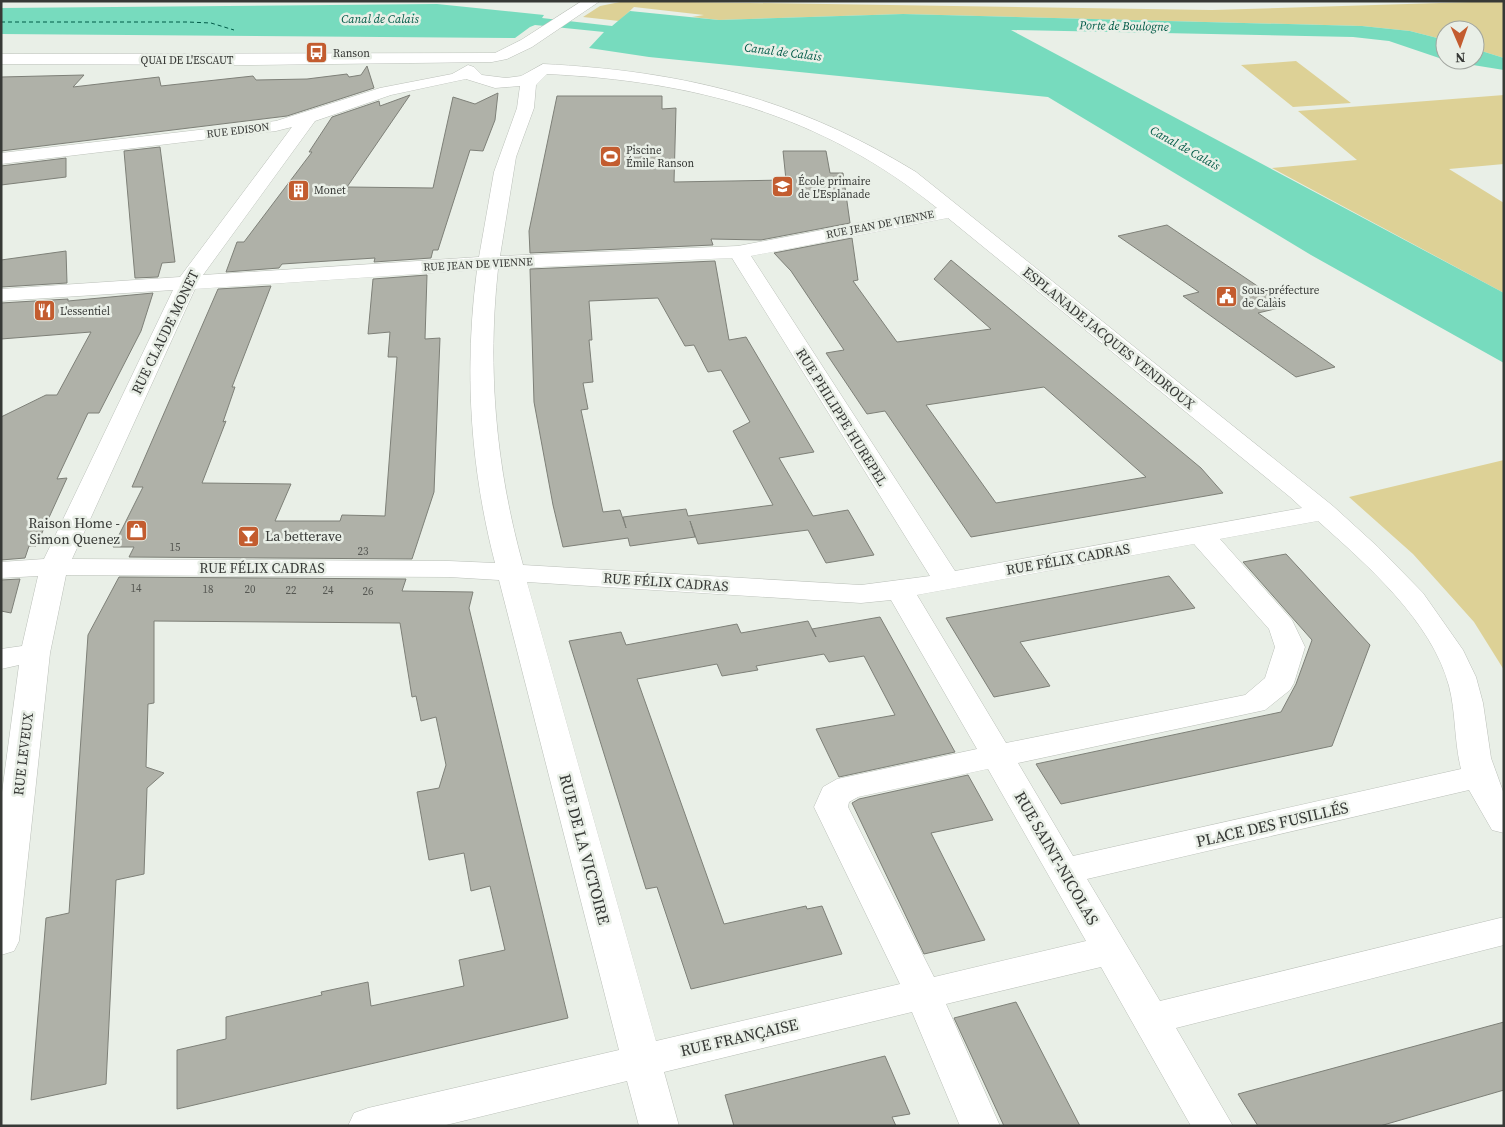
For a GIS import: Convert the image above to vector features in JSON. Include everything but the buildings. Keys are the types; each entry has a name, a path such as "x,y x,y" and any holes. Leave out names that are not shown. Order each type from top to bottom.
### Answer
{"street":[{"name":"RUE EDISON","path":"1,159 263,128 309,117 361,98 399,87 457,77 468,71 474,63 497,57 543,35 571,8 593,1"},
{"name":"RUE DE LA VICTOIRE","path":"543,35 536,48 539,69 528,85 529,98 525,114 511,145 498,197 487,264 480,343 482,420 492,494 511,572 659,1126"},
{"name":"QUAI DE L'ESCAUT","path":"1,59 34,61 525,57 539,69 512,82 492,82 475,79 468,71 447,64 340,59"},
{"path":"361,98 393,82 398,69 393,64 382,60"},
{"name":"QUAI DE L'ESCAUT","path":"1,64 34,61"},
{"name":"ESPLANADE JACQUES VENDROUX","path":"539,69 588,71 675,84 733,97 788,114 836,133 888,161 952,210 1324,512 1403,590 1432,624 1461,677 1479,776 1504,821"},
{"name":"RUE CLAUDE MONET","path":"54,567 187,282 309,117"},
{"name":"RUE JEAN DE VIENNE","path":"1,295 487,264 738,252 952,210"},
{"name":"RUE PHILIPPE HUREPEL","path":"738,252 946,581"},
{"name":"RUE FÉLIX CADRAS","path":"1,570 54,567 511,572 842,594 900,590 1324,512"},
{"path":"980,1126 922,994 831,807 836,795 849,787 1254,703 1278,683 1290,647 1282,626 1201,534"},
{"name":"RUE LEVEUX","path":"2,934 35,653 54,567"},
{"name":"RUE SAINT-NICOLAS","path":"900,590 1213,1126"},
{"path":"1,659 35,653"},
{"name":"PLACE DES FUSILLÉS","path":"1064,871 1479,776"},
{"path":"1151,1020 1504,931"},
{"name":"RUE FRANÇAISE","path":"368,1126 1110,950"}],"shaded area":[{"path":"625,1 1212,10 1504,1 1504,58 1485,52 1485,20 1435,20 1435,37 1410,31 1362,26 903,14 719,20 692,17 704,15 634,7 619,21 583,17 600,6"},
{"path":"1296,61 1351,103 1293,107 1241,65"},
{"path":"1504,95 1504,164 1449,169 1504,203 1504,293 1272,168 1357,160 1298,111"},
{"path":"1504,460 1504,670 1474,622 1413,554 1349,497"}],"water":[{"path":"437,4 544,15 542,18 612,26 630,11 719,20 903,14 1362,26 1410,31 1435,37 1435,57 1389,41 1353,37 1011,30 1504,293 1504,363 1311,255 1048,97 649,57 589,48 604,32 535,25 515,38 1,34 1,8"},
{"path":"1485,52 1504,58 1504,70 1485,67"}],"ferry route":[{"path":"1,22 187,22 211,23 234,30"}],"place":[{"name":"Ranson","path":"317,53"},
{"name":"Piscine Émile Ranson","path":"610,156"},
{"name":"École primaire de L'Esplanade","path":"782,187"},
{"name":"Monet","path":"298,190"},
{"name":"Sous-préfecture de Calais","path":"1226,296"},
{"name":"L'essentiel","path":"44,311"},
{"name":"Raison Home - Simon Quenez","path":"136,531"},
{"name":"La betterave","path":"249,536"}],"water label":[{"name":"Canal de Calais","path":"380,19"},
{"name":"Porte de Boulogne","path":"1124,26"},
{"name":"Canal de Calais","path":"783,52"},
{"name":"Canal de Calais","path":"1185,148"}]}
